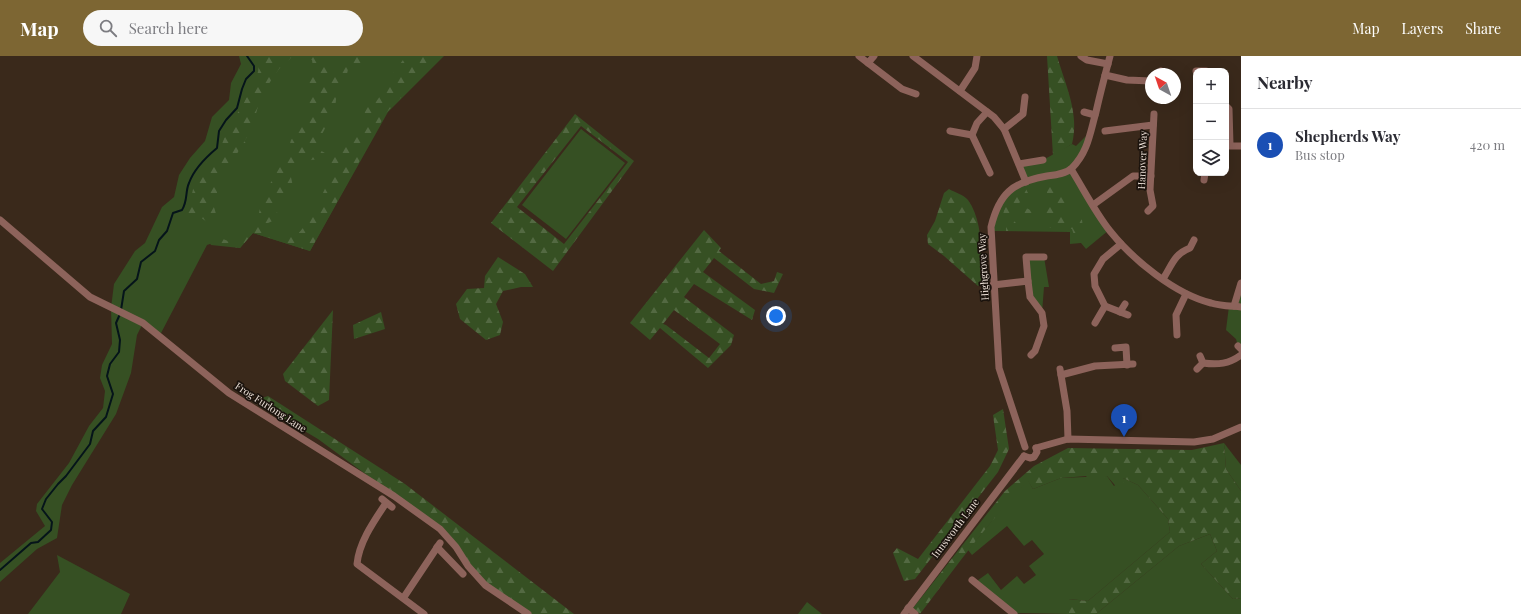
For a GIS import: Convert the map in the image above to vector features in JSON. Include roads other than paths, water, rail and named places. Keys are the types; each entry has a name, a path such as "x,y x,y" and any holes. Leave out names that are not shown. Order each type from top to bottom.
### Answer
{"street":[{"path":"858,56 911,95"},
{"path":"868,64 874,56"},
{"path":"913,56 987,112 1004,129 1026,182"},
{"path":"960,91 976,68 977,56"},
{"path":"1081,56 1087,60 1108,64"},
{"path":"1110,56 1084,153 1072,169 1109,230 1121,244 1163,279 1186,294 1212,304 1238,307 1241,283"},
{"path":"1105,76 1128,80 1145,81"},
{"path":"1004,129 1023,114 1025,96"},
{"path":"972,135 977,123 987,112"},
{"path":"1084,112 1095,115"},
{"name":"Hanover Way","path":"1153,208 1151,176 1154,114"},
{"path":"1105,131 1153,125"},
{"path":"950,131 972,135"},
{"path":"972,135 990,167"},
{"path":"1229,146 1241,146"},
{"path":"1019,164 1043,160"},
{"name":"Highgrove Way","path":"1025,446 999,368 991,227 995,212 1001,199 1012,188 1026,182 1060,174 1072,169"},
{"path":"1093,205 1112,193 1126,179 1133,176 1151,176"},
{"name":"Frog Furlong Lane","path":"0,220 90,297 143,323 160,335 230,393 253,409 394,496 440,529 456,547 468,566 485,585 528,614"},
{"path":"1163,279 1172,262 1181,251 1192,250 1194,240"},
{"path":"1121,244 1103,259 1094,274 1094,286 1105,306 1128,316"},
{"path":"1036,354 1044,326 1042,313 1030,297 1023,258 1044,257"},
{"path":"994,285 1028,281"},
{"path":"1177,335 1174,316 1186,294"},
{"path":"1120,312 1125,304"},
{"path":"1095,323 1105,306"},
{"path":"1068,439 1067,411 1061,372 1095,366 1130,364 1126,347 1115,348"},
{"path":"1198,369 1202,360 1218,366 1236,359 1241,355"},
{"path":"1036,448 1034,456 1030,458 1024,456 1023,451 1025,446 1030,445 1036,448 1068,439 1194,442 1213,439 1241,427"},
{"name":"Innsworth Lane","path":"906,611 1024,456"},
{"path":"387,503 375,518 358,551 357,564 404,597 424,614"},
{"path":"404,597 439,545 463,574"},
{"path":"972,580 1014,614"},
{"path":"906,611 915,614"}],"waterway":[{"path":"121,310 124,291 137,279 141,262 155,251 159,240 167,231 173,213 182,210 191,178 200,164 217,148 219,131 226,120 237,108 246,79 254,71 254,66 247,56"},
{"path":"0,570 31,543 38,542 51,530 52,522 42,509 46,499 66,476 90,444 93,431 106,417 113,394 107,376 110,364 119,352 120,340 116,323 120,314"}],"place":[{"name":"Shepherds Way","path":"1124,437"}]}
